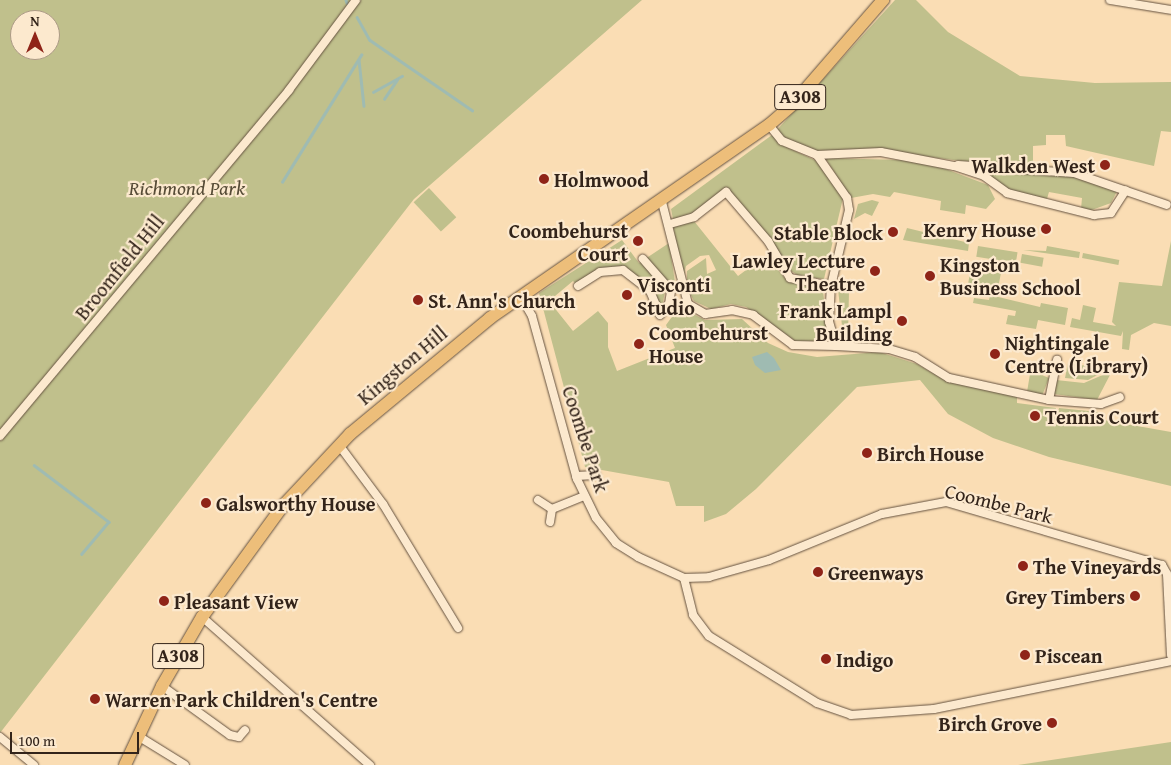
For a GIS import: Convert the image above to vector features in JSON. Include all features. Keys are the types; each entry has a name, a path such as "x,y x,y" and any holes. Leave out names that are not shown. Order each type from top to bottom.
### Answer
{"main road":[{"name":"Kingston Hill","path":"125,765 162,686 202,617 282,507 339,445 434,361 521,297 662,202 769,125 793,104 883,0"}],"street":[{"name":"Broomfield Hill","path":"0,436 289,90 356,0"},
{"path":"1110,0 1171,10"},
{"path":"769,125 782,141 817,155 881,152 954,166 1074,173 1168,205"},
{"path":"817,155 846,198 849,210 831,286 829,322 836,346"},
{"path":"954,166 984,176 1006,193 1094,216 1111,213 1126,190"},
{"path":"670,224 694,217 726,192 768,241 790,278 831,286"},
{"path":"662,202 670,224 681,286 688,304 705,314 741,311 793,345 889,349 915,357 949,378 1049,400 1101,404 1120,397"},
{"path":"578,286 600,272 623,270 650,291 660,314 670,304 671,290 643,259"},
{"path":"671,290 681,286"},
{"name":"Coombe Park","path":"521,297 532,316 576,476 585,496 616,543 684,578 710,577 769,560 882,514 946,502 1162,565 1167,574 1171,655"},
{"path":"1049,400 1056,360"},
{"path":"339,445 382,504 458,628"},
{"path":"576,476 596,475"},
{"path":"552,509 585,496"},
{"path":"538,500 552,509"},
{"path":"550,522 552,509"},
{"path":"684,578 693,615 709,636 817,703 852,715 934,708 1171,662"},
{"path":"202,617 370,765"},
{"path":"162,686 230,736 239,737 245,730"},
{"path":"138,736 185,765"},
{"path":"0,737 34,765"}],"green space":[{"name":"Richmond Park","path":"0,0 642,0 414,199 0,733"},
{"path":"895,0 916,0 948,32 1020,76 1095,83 1171,82 1171,132 1161,131 1154,166 1066,146 1065,135 1046,135 1046,145 1033,146 1033,166 1009,167 914,155 819,152 784,139 776,131"},
{"path":"772,135 780,144 819,162 843,198 824,279 799,276 788,269 759,225 729,190 695,214 673,219 671,209"},
{"path":"825,158 902,160 943,168 988,185 995,199 986,209 966,205 965,214 940,210 941,201 894,192 890,197 873,194 851,198"},
{"path":"973,169 1071,175 1117,191 1111,203 1089,211 1081,209 1082,198 1049,192 1046,202 1010,191"},
{"path":"429,188 456,217 441,232 414,202"},
{"path":"872,200 879,202 872,216 865,213 854,219 858,204"},
{"path":"694,221 738,276 761,259 770,260 787,281 823,291 828,333 822,341 795,341 746,307 731,304 711,309 694,301 687,287 687,271 706,258 707,274 716,270 709,255 700,256 686,266 683,277 673,226"},
{"path":"907,228 969,243 968,251 903,240"},
{"path":"622,240 639,263 669,243 675,282 667,281 662,307 636,275 612,267 576,284 573,281 549,301 573,331 598,311 608,323 608,347 617,371 675,348 666,325 679,307 705,320 742,319 768,343 788,352 817,357 879,352 917,364 948,382 1017,394 1017,403 1056,408 1054,428 1059,408 1098,412 1098,419 1171,432 1171,486 1049,457 993,438 948,414 920,380 857,387 756,489 726,514 704,522 704,506 676,506 669,482 585,467 539,293"},
{"path":"1171,241 1171,326 1154,323 1131,335 1129,350 1122,349 1123,331 1121,336 1070,327 1072,318 1080,320 1083,305 1096,308 1093,322 1116,326 1112,322 1119,282 1162,286"},
{"path":"978,246 1018,252 1016,263 976,257"},
{"path":"1047,246 1080,252 1079,258 1023,250 1046,251"},
{"path":"1083,253 1119,260 1118,265 1082,258"},
{"path":"1022,254 1044,258 1042,267 1020,263"},
{"path":"971,268 1001,273 997,293 982,290 981,295 973,295 968,284"},
{"path":"838,289 849,291 848,333 843,335"},
{"path":"990,295 1040,307 1041,303 1068,308 1065,325 1038,320 1036,329 1006,324 1008,315 1015,316 1016,311 973,303 974,298 989,300"},
{"path":"1032,362 1037,373 1049,378 1042,396 1027,392"},
{"path":"1068,363 1106,369 1088,380 1065,378"},
{"path":"1112,371 1097,400 1054,394 1056,380 1084,383"},
{"path":"1171,742 1171,765 1018,765"}],"water":[{"path":"767,352 774,358 781,370 765,373 755,365 752,357"}],"waterway":[{"path":"357,17 370,40 472,110"},
{"path":"282,182 361,55"},
{"path":"359,60 364,106"},
{"path":"373,92 402,76"},
{"path":"384,99 397,80"},
{"path":"34,465 109,522 82,554"}],"place":[{"name":"Walkden West","path":"1105,165"},
{"name":"Holmwood","path":"544,179"},
{"name":"Kenry House","path":"1046,229"},
{"name":"Stable Block","path":"893,232"},
{"name":"Coombehurst Court","path":"638,241"},
{"name":"Lawley Lecture Theatre","path":"875,271"},
{"name":"Kingston Business School","path":"930,276"},
{"name":"Visconti Studio","path":"627,295"},
{"name":"St. Ann's Church","path":"418,300"},
{"name":"Frank Lampl Building","path":"902,321"},
{"name":"Coombehurst House","path":"639,344"},
{"name":"Nightingale Centre (Library)","path":"995,354"},
{"name":"Tennis Court","path":"1035,416"},
{"name":"Birch House","path":"867,453"},
{"name":"Galsworthy House","path":"206,503"},
{"name":"The Vineyards","path":"1023,566"},
{"name":"Greenways","path":"818,572"},
{"name":"Grey Timbers","path":"1135,596"},
{"name":"Pleasant View","path":"164,601"},
{"name":"Piscean","path":"1025,655"},
{"name":"Indigo","path":"826,659"},
{"name":"Warren Park Children's Centre","path":"95,699"},
{"name":"Birch Grove","path":"1052,723"}]}
